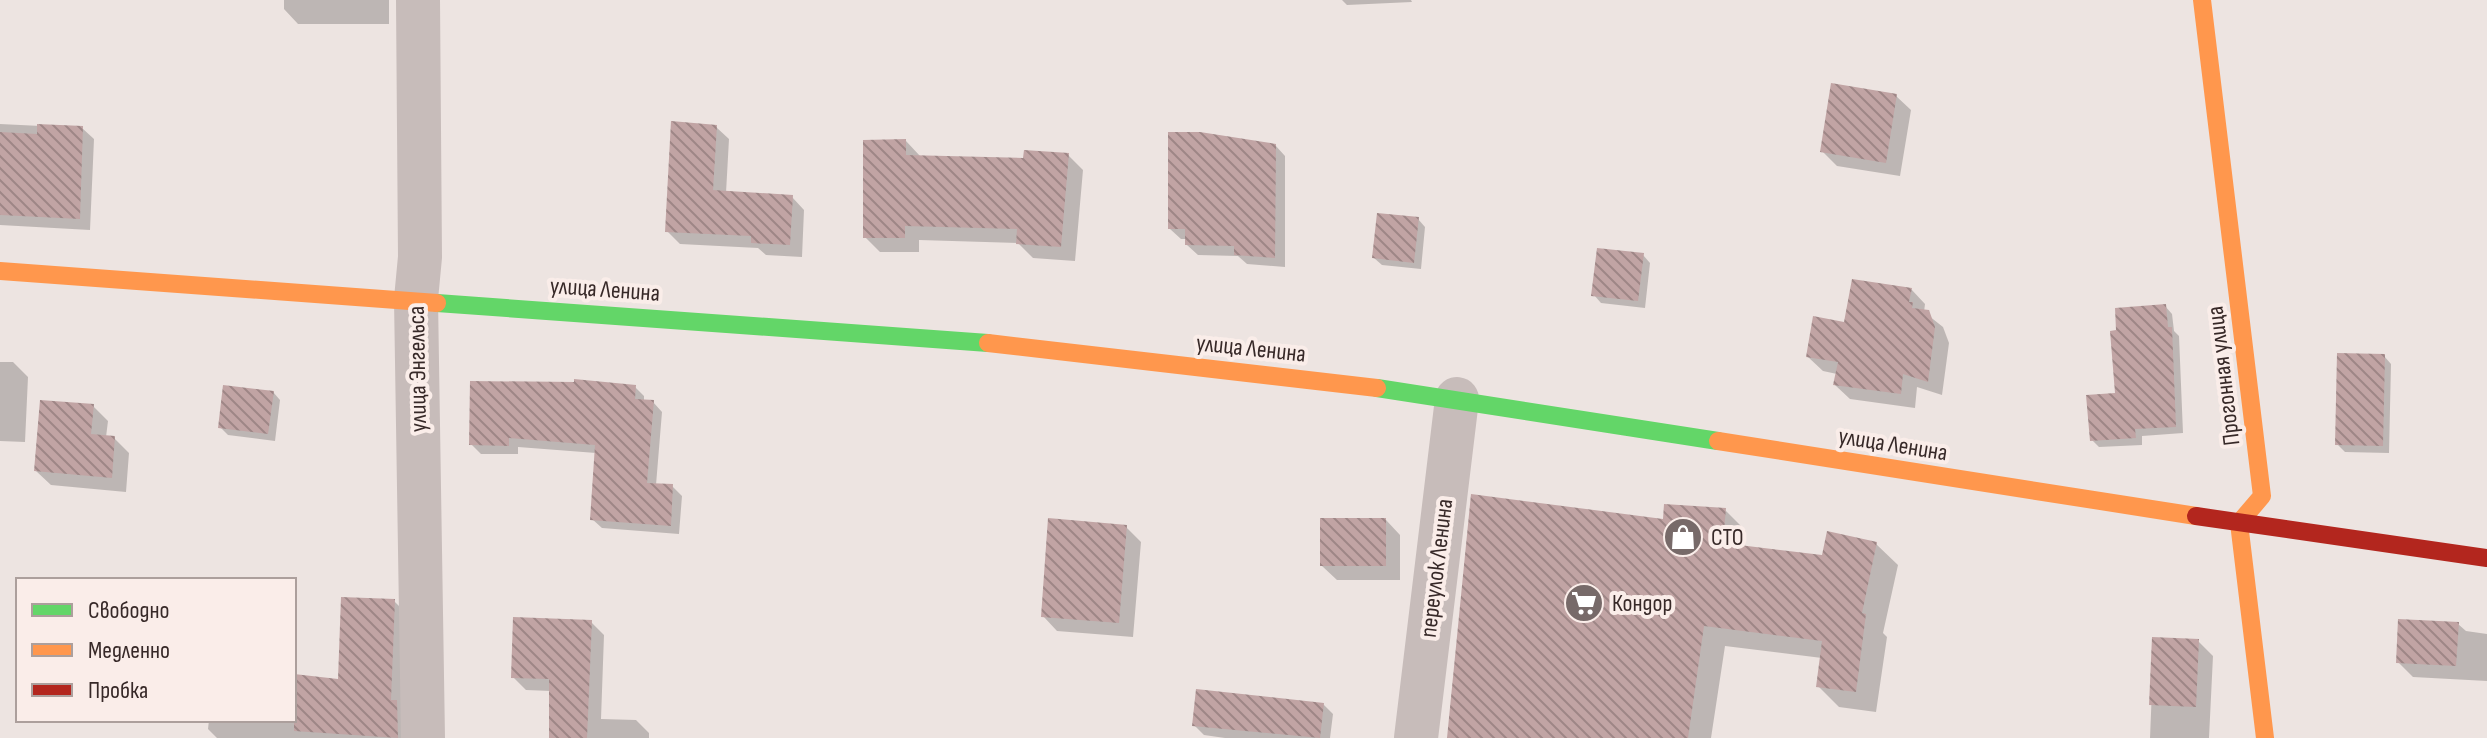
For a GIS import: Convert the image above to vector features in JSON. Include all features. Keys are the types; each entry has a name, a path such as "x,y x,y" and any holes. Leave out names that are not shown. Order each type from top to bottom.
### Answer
{"street":[{"name":"улица Энгельса","path":"418,0 420,257 416,299 423,738"},
{"name":"Прогонная улица","path":"2202,0 2262,496 2239,523"},
{"name":"улица Ленина","path":"0,271 1036,346 1313,378 1457,399 2239,523 2487,558"},
{"name":"переулок Ленина","path":"1416,738 1457,399"},
{"path":"2239,523 2265,738"}],"building":[{"path":"1831,83 1897,94 1886,163 1820,152"},
{"path":"671,121 717,125 713,190 793,195 790,245 751,243 751,236 665,232"},
{"path":"37,124 83,126 80,219 0,215 0,132 37,134"},
{"path":"1168,132 1200,132 1276,144 1275,258 1234,255 1234,246 1185,245 1185,229 1168,229"},
{"path":"906,139 906,155 1023,158 1024,150 1069,153 1061,247 1016,244 1017,229 905,226 905,238 863,238 863,140"},
{"path":"1377,213 1419,217 1414,263 1372,258"},
{"path":"1597,248 1644,253 1638,301 1591,296"},
{"path":"1852,279 1912,288 1909,302 1913,302 1912,308 1929,310 1935,327 1928,382 1903,374 1901,394 1833,385 1838,362 1806,357 1813,316 1844,322"},
{"path":"2166,304 2168,327 2172,327 2176,427 2135,429 2136,438 2090,441 2086,395 2115,393 2110,331 2116,330 2115,308"},
{"path":"2337,353 2385,354 2383,446 2335,445"},
{"path":"574,379 636,385 635,399 654,400 647,483 673,484 671,526 590,520 595,445 509,438 509,446 469,445 470,381 574,382"},
{"path":"223,385 274,391 268,434 218,428"},
{"path":"40,400 94,404 91,434 115,436 112,478 34,471"},
{"name":"Кондор","path":"1471,494 1663,519 1664,504 1726,508 1723,543 1822,555 1827,531 1877,542 1862,613 1866,614 1856,692 1816,687 1822,641 1704,626 1688,738 1447,738"},
{"path":"1048,518 1127,525 1119,623 1041,617"},
{"path":"1320,518 1386,518 1386,566 1320,566"},
{"path":"341,597 395,599 391,700 397,700 398,738 294,731 296,674 338,679"},
{"path":"513,617 592,620 587,738 549,738 549,679 511,678"},
{"path":"2398,619 2459,622 2456,666 2396,663"},
{"path":"2152,637 2199,639 2196,707 2149,705"},
{"path":"1196,689 1324,703 1320,738 1192,726"}],"traffic: fast":[{"path":"437,303 988,343"},
{"path":"1377,388 1718,441"}],"traffic: slow":[{"path":"2202,0 2262,496 2239,523 2265,738"},
{"path":"0,271 437,303"},
{"path":"988,343 1377,388"},
{"path":"1718,441 2196,516"}],"traffic: jam":[{"path":"2196,516 2487,558"}],"place":[{"name":"СТО","path":"1683,537"},
{"name":"Кондор","path":"1584,603"}]}
